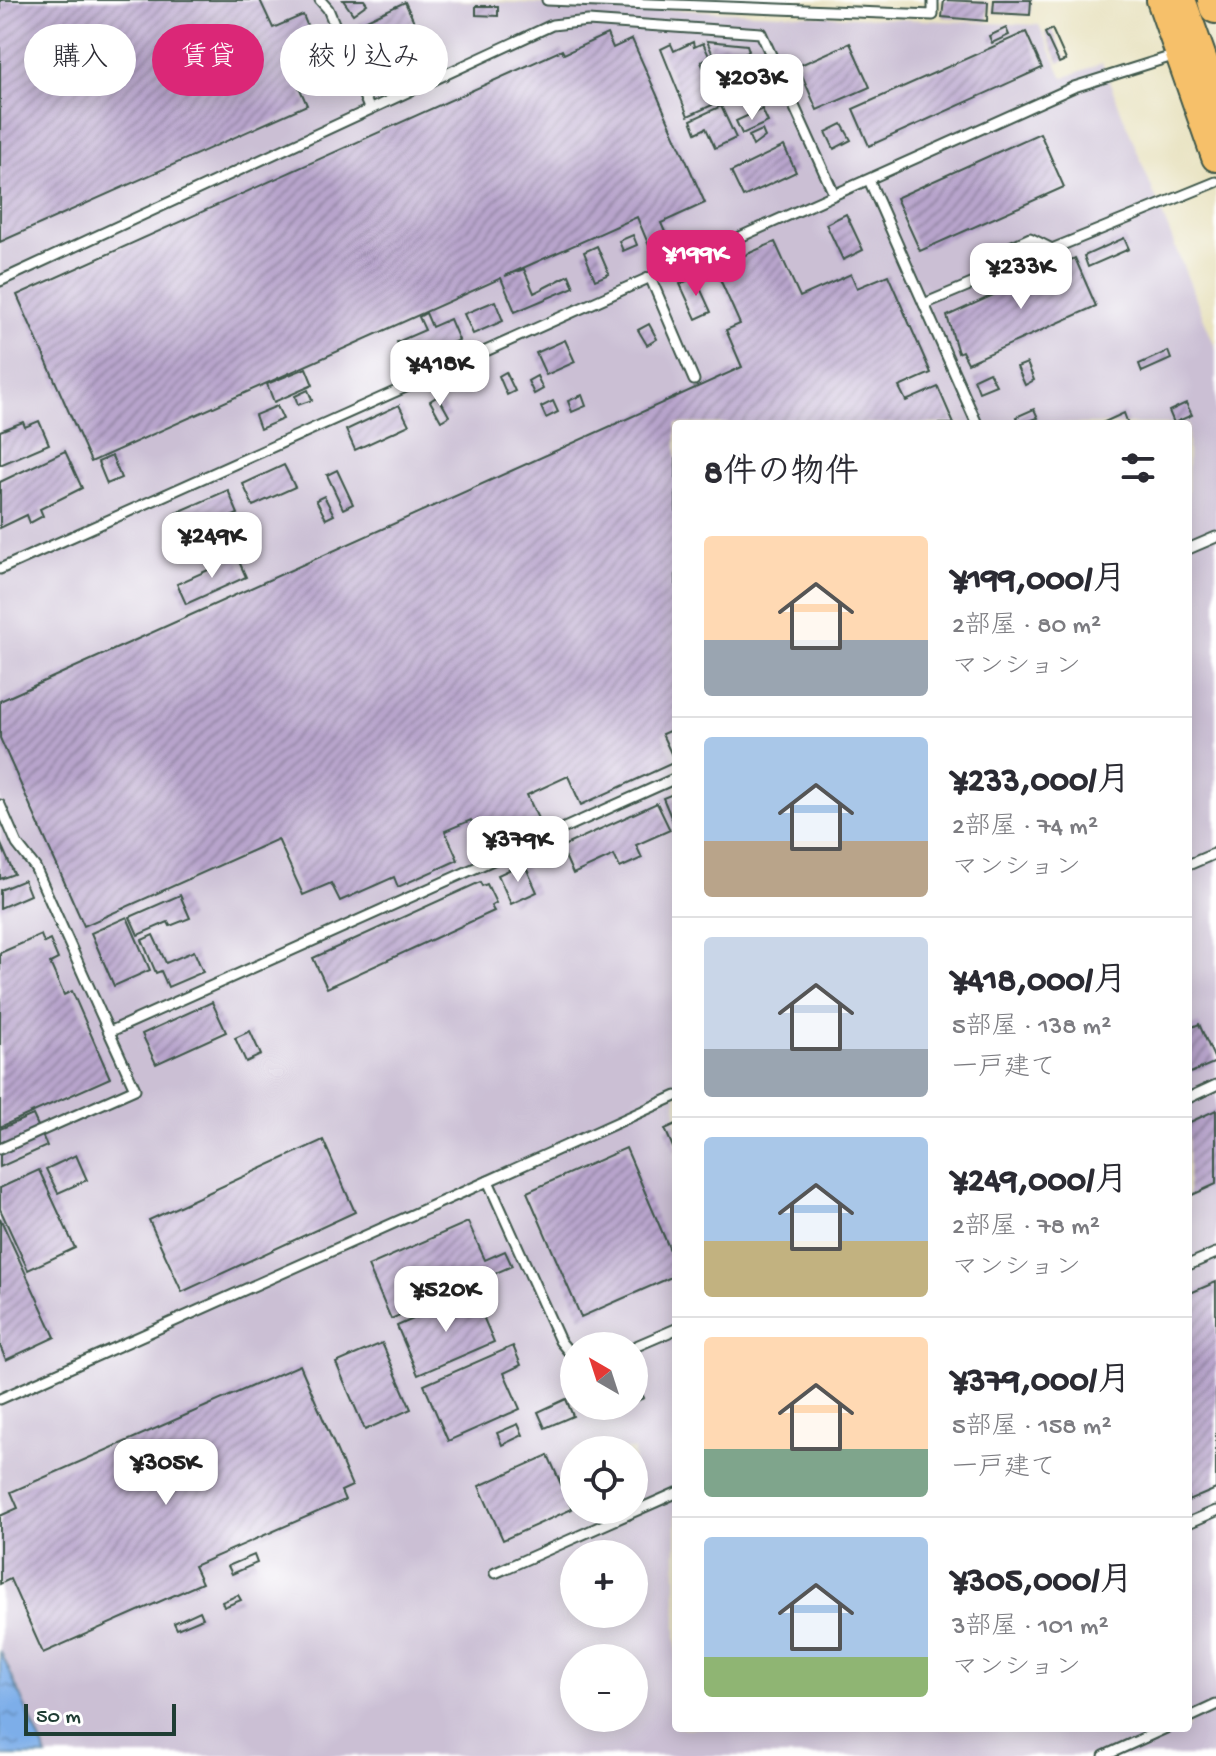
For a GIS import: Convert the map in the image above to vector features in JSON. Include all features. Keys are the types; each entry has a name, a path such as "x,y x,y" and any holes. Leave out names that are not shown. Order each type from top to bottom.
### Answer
{"highway":[{"path":"1179,0 1216,103"},
{"path":"1214,0 1216,7"}],"main road":[{"path":"1161,0 1216,157"}],"lane":[{"path":"320,0 328,9 369,108"},
{"path":"547,0 808,4 933,15 933,0"},
{"path":"0,281 552,25 588,21 761,33 834,194"},
{"path":"0,569 1074,87 1179,55"},
{"path":"869,180 975,420"},
{"path":"924,304 986,278 1004,280 1042,263 1052,249 1216,182"},
{"path":"986,278 993,255 1030,238 1052,249"},
{"path":"651,279 694,380"},
{"path":"1192,547 1216,537"},
{"path":"109,1032 672,780"},
{"path":"0,805 17,844 35,867 135,1089 0,1149"},
{"path":"1192,863 1216,853"},
{"path":"1192,1096 1216,1085"},
{"path":"0,1399 672,1098"},
{"path":"488,1181 560,1341"},
{"path":"1192,1263 1216,1253"},
{"path":"648,1341 672,1331"},
{"path":"495,1573 672,1495"},
{"path":"1192,1521 1216,1511"},
{"path":"1192,1716 1216,1705"},
{"path":"1104,1756 1157,1732"}],"shaded area":[{"path":"0,0 448,0 1039,25 1063,78 1102,63 1216,349 1216,1756 47,1756 0,1651"}],"water":[{"path":"0,1650 47,1756 0,1756"}],"building":[{"path":"0,0 260,0 273,28 280,25 280,96 303,96 307,105 0,242"},
{"path":"343,0 364,0 367,4 353,14"},
{"path":"944,0 988,2 987,21 942,17"},
{"path":"994,0 1031,0 1030,15 993,13"},
{"path":"405,2 415,24 358,24"},
{"path":"476,6 498,6 498,16 476,15"},
{"path":"303,15 307,24 282,24"},
{"path":"1006,28 1009,35 992,43 989,36"},
{"path":"1052,29 1066,60 1059,63 1045,33"},
{"path":"1026,32 1042,68 869,146 853,109"},
{"path":"607,34 613,48 632,39 705,203 661,223 668,239 662,241 665,248 652,253 637,217 505,276 524,269 534,293 569,275 574,287 515,312 501,278 91,462 17,295 562,50 564,54"},
{"path":"707,41 747,45 749,51 708,69 706,64 715,60"},
{"path":"693,42 694,47 703,43 710,58 701,62 719,102 688,116 661,49 671,44 674,51"},
{"path":"850,43 870,87 817,110 798,66"},
{"path":"721,106 736,138 715,148 706,128 696,133 691,120"},
{"path":"762,109 768,122 742,134 736,121"},
{"path":"842,124 851,140 834,149 826,132"},
{"path":"762,130 765,137 753,146 749,136"},
{"path":"1040,133 1064,187 920,251 896,198"},
{"path":"784,146 796,172 743,197 731,172"},
{"path":"846,214 863,250 843,260 826,224"},
{"path":"633,235 637,245 623,251 619,241"},
{"path":"1124,238 1129,249 1088,267 1084,256"},
{"path":"775,242 800,297 851,274 857,288 888,275 931,373 899,387 906,401 938,387 952,420 672,420 672,730 662,734 672,756 672,763 581,805 568,776 527,795 540,823 484,848 471,820 445,831 458,860 398,887 394,877 340,901 331,883 303,895 278,839 84,926 0,738 0,701 742,367 726,330 740,324 715,268"},
{"path":"597,246 609,274 595,280 584,252"},
{"path":"1075,258 1096,306 968,363 962,351 958,353 947,316"},
{"path":"695,277 711,312 696,319 680,284"},
{"path":"495,301 503,321 473,334 464,314"},
{"path":"426,313 432,327 450,319 459,340 405,363 397,342 425,330 419,317"},
{"path":"649,324 657,339 647,345 638,330"},
{"path":"565,340 575,362 546,375 536,353"},
{"path":"1168,351 1171,359 1142,372 1139,364"},
{"path":"1027,363 1034,380 1025,385 1017,367"},
{"path":"306,368 313,385 274,402 267,384"},
{"path":"506,372 515,391 507,395 499,376"},
{"path":"989,372 996,385 979,392 974,379"},
{"path":"537,376 543,389 534,394 528,381"},
{"path":"308,390 312,400 298,405 295,396"},
{"path":"582,395 586,406 572,412 568,401"},
{"path":"438,396 449,416 441,421 430,401"},
{"path":"553,401 558,412 546,418 541,407"},
{"path":"1186,403 1192,415 1173,420 1169,411"},
{"path":"399,405 409,425 355,450 346,430"},
{"path":"277,406 283,419 260,429 255,415"},
{"path":"1034,409 1038,418 1017,420 1016,417"},
{"path":"1124,413 1127,420 1109,420"},
{"path":"39,421 49,444 0,465 0,431 23,422 25,427"},
{"path":"65,451 82,488 40,509 43,516 30,523 27,515 0,528 0,482"},
{"path":"112,456 121,478 107,484 98,462"},
{"path":"284,465 295,487 253,506 243,484"},
{"path":"337,470 353,504 343,509 327,475"},
{"path":"228,490 238,514 187,536 176,513"},
{"path":"324,496 334,515 326,519 316,500"},
{"path":"237,557 246,577 186,604 177,584"},
{"path":"672,794 672,819 663,798"},
{"path":"657,803 670,830 636,845 642,858 620,868 614,855 573,874 561,847"},
{"path":"0,842 14,874 0,879"},
{"path":"524,863 537,892 511,904 498,875"},
{"path":"24,880 30,895 0,908 0,890"},
{"path":"480,882 482,886 487,884 496,903 491,906 494,911 327,988 313,958"},
{"path":"180,895 190,918 170,926 168,922 138,935 130,917"},
{"path":"127,917 150,970 114,986 91,933"},
{"path":"41,935 44,943 50,940 58,959 50,963 64,995 72,991 110,1078 0,1127 0,953"},
{"path":"153,935 166,963 194,951 203,972 168,987 161,971 156,973 142,940"},
{"path":"212,1002 226,1032 156,1064 142,1034"},
{"path":"1199,1024 1216,1062 1192,1072 1192,1027"},
{"path":"250,1031 261,1055 246,1062 235,1038"},
{"path":"1216,1110 1216,1184 1192,1195 1192,1121"},
{"path":"33,1115 47,1146 0,1167 0,1129"},
{"path":"672,1126 672,1145 665,1129"},
{"path":"323,1140 355,1212 182,1292 149,1220"},
{"path":"626,1148 672,1255 672,1277 581,1317 527,1192"},
{"path":"76,1155 87,1180 58,1193 46,1169"},
{"path":"39,1170 75,1248 28,1270 0,1209 0,1188"},
{"path":"0,1218 55,1337 6,1360 0,1346"},
{"path":"468,1222 485,1260 505,1251 512,1266 391,1319 368,1266"},
{"path":"1216,1282 1216,1489 1192,1499 1192,1292"},
{"path":"473,1293 494,1342 418,1375 397,1326"},
{"path":"382,1343 411,1409 365,1430 336,1363"},
{"path":"513,1346 521,1365 504,1373 520,1409 448,1441 424,1385"},
{"path":"300,1365 352,1486 341,1491 345,1500 194,1566 202,1583 43,1653 10,1579 0,1584 0,1516 18,1508 11,1492"},
{"path":"560,1402 560,1420 564,1420 545,1428 538,1412"},
{"path":"518,1424 523,1435 502,1445 497,1433"},
{"path":"548,1455 560,1482 560,1514 503,1540 479,1486"},
{"path":"254,1555 257,1563 232,1574 228,1566"},
{"path":"238,1595 241,1600 224,1607 222,1602"},
{"path":"200,1611 203,1618 177,1629 174,1623"}]}
